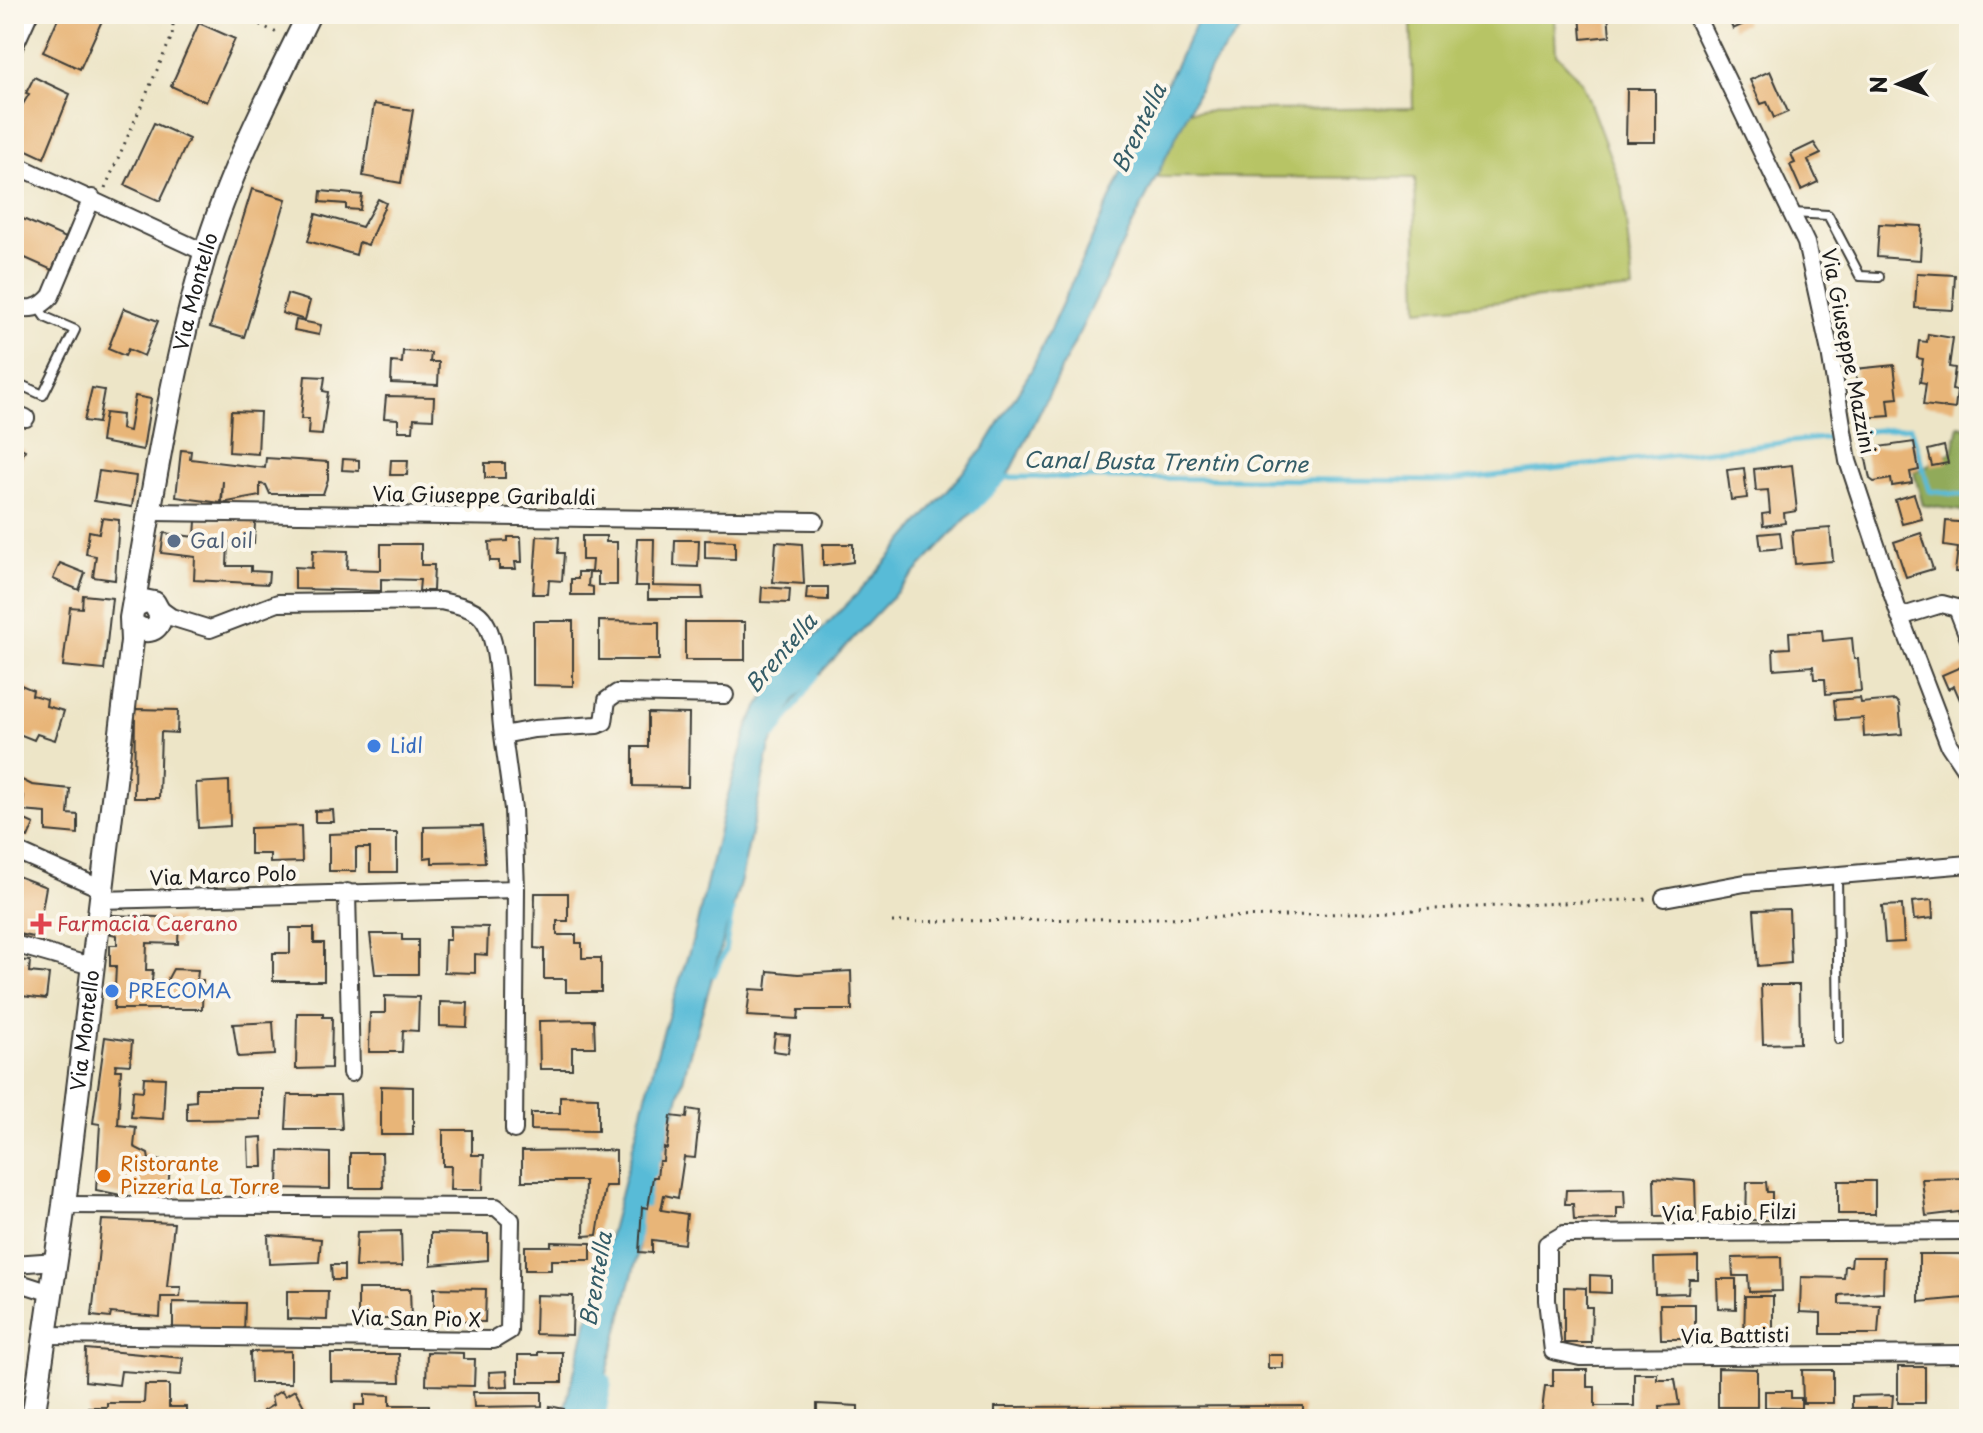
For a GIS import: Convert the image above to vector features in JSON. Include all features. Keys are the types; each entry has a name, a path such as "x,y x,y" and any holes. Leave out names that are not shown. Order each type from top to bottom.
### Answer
{"main road":[{"name":"Via Montello","path":"33,1419 64,1205 101,894 145,616 151,512 172,393 206,253 237,165 309,14"}],"street":[{"path":"14,47 29,14"},
{"name":"Via Giuseppe Mazzini","path":"1695,14 1806,243 1829,344 1848,461 1900,617 1949,745 1969,775"},
{"path":"14,164 206,253"},
{"path":"14,307 38,307 51,296 92,198"},
{"name":"Via Giuseppe Garibaldi","path":"151,512 815,521"},
{"path":"145,616 210,629 278,603 441,601 480,614 496,657 513,809 516,889 514,1130"},
{"path":"1900,617 1942,604 1957,608 1969,639"},
{"path":"503,735 597,725 604,722 610,695 725,695"},
{"path":"14,850 101,894"},
{"path":"1664,898 1745,883 1969,864"},
{"name":"Via Marco Polo","path":"101,894 516,889"},
{"path":"347,892 351,1073"},
{"path":"14,944 91,966"},
{"name":"Via San Pio X","path":"46,1335 494,1340 509,1331 511,1220 496,1207 64,1205"},
{"name":"Via Fabio Filzi","path":"1547,1300 1547,1244 1564,1234 1969,1231"},
{"path":"14,1264 56,1261"},
{"path":"14,1281 51,1293"},
{"name":"Via Battisti","path":"1547,1300 1553,1351 1580,1357 1969,1354"}],"lane":[{"path":"1792,213 1828,215 1860,276 1879,277"},
{"path":"14,382 43,395 75,330 45,317 38,307"},
{"path":"1837,874 1839,1039"}],"path":[{"path":"238,14 278,34 284,32"},
{"path":"892,922 1286,916 1664,898"}],"green space":[{"path":"1411,14 1554,14 1556,54 1582,82 1623,191 1633,289 1418,310 1415,178 1156,177 1188,111 1413,108"},
{"path":"1959,426 1969,428 1969,512 1923,505 1914,473 1953,451"}],"water":[{"path":"1206,14 1253,14 1210,68 1011,471 796,699 770,746 741,880 690,1053 595,1419 562,1419 660,1042 694,936 725,805 749,723 780,671 864,587 983,449 1032,369 1128,160 1196,24"}],"building":[{"path":"60,14 105,14 80,69 43,52"},
{"path":"1580,14 1608,14 1610,36 1582,39"},
{"path":"1726,14 1742,14 1746,23 1733,29"},
{"path":"199,23 235,39 206,102 171,86"},
{"path":"1770,71 1788,112 1774,118 1767,102 1761,104 1750,80"},
{"path":"34,77 70,94 44,158 14,144 14,119 29,94 26,93"},
{"path":"1627,89 1655,89 1655,142 1626,142"},
{"path":"374,104 413,110 401,183 363,176"},
{"path":"154,123 189,139 160,201 125,185"},
{"path":"1814,143 1821,154 1808,160 1818,182 1801,190 1790,165 1795,163 1791,154"},
{"path":"252,189 286,199 244,337 210,327"},
{"path":"321,191 362,195 360,210 346,209 346,204 320,202"},
{"path":"378,199 386,203 368,245 359,242 356,255 308,241 316,214 362,227"},
{"path":"14,215 66,238 52,270 14,253"},
{"path":"1879,224 1922,226 1920,260 1877,257"},
{"path":"1917,273 1955,275 1953,310 1915,308"},
{"path":"287,294 310,301 305,320 282,313"},
{"path":"124,308 158,321 144,356 128,349 125,356 108,349"},
{"path":"296,320 321,325 319,335 294,330"},
{"path":"1928,334 1953,338 1949,367 1955,368 1952,390 1957,391 1955,409 1923,405 1926,383 1920,382 1923,359 1917,358 1919,341 1927,342"},
{"path":"403,351 431,353 430,362 439,362 438,385 391,383 392,362 402,363"},
{"path":"1894,365 1898,398 1888,399 1890,416 1861,418 1855,369"},
{"path":"305,376 325,377 323,391 328,392 322,435 308,434 309,419 301,419"},
{"path":"92,388 104,390 98,423 84,421"},
{"path":"135,396 151,399 143,450 101,442 105,413 122,415 121,429 129,431"},
{"path":"386,396 434,397 433,419 414,418 413,431 398,431 398,419 384,418"},
{"path":"231,411 260,412 258,454 229,452"},
{"path":"1914,442 1919,470 1910,472 1912,483 1892,486 1891,479 1874,482 1870,479 1864,449"},
{"path":"14,445 25,450 14,475"},
{"path":"1944,446 1948,463 1932,466 1928,450"},
{"path":"181,450 191,451 190,459 265,468 266,458 328,462 328,479 323,494 270,494 266,485 260,484 260,496 222,503 223,481 221,503 176,497"},
{"path":"343,459 359,460 359,471 342,470"},
{"path":"391,460 408,460 407,475 390,475"},
{"path":"485,463 505,463 505,478 485,478"},
{"path":"1792,465 1797,511 1784,513 1785,523 1763,526 1762,514 1770,513 1768,490 1756,491 1754,469"},
{"path":"1744,468 1747,498 1731,500 1727,470"},
{"path":"99,471 136,476 132,507 94,501"},
{"path":"1914,494 1922,519 1902,524 1895,500"},
{"path":"102,518 119,520 115,580 93,577 96,556 86,554 89,531 99,533"},
{"path":"196,521 255,522 254,543 228,542 227,566 251,566 251,571 269,572 268,584 194,580 195,557 161,553 164,533 195,537"},
{"path":"1946,521 1969,523 1969,573 1955,572 1958,548 1944,546"},
{"path":"1830,528 1833,561 1795,564 1792,531"},
{"path":"1780,532 1782,548 1761,550 1759,534"},
{"path":"1921,533 1933,569 1906,577 1894,542"},
{"path":"537,536 559,537 558,553 564,553 562,581 549,580 548,594 533,594"},
{"path":"582,536 606,536 606,542 617,542 617,585 598,585 598,572 591,572 592,560 582,560"},
{"path":"508,537 521,537 522,562 515,562 516,569 499,569 499,561 490,561 489,542 508,541"},
{"path":"637,539 654,539 653,586 702,587 703,599 648,599 648,586 635,586"},
{"path":"675,540 699,540 698,567 674,566"},
{"path":"705,540 735,541 735,559 705,558"},
{"path":"776,542 802,544 804,584 773,582"},
{"path":"381,544 421,544 421,565 434,565 433,591 419,591 420,580 381,579 381,591 295,589 295,567 312,568 313,550 348,551 347,569 381,570"},
{"path":"823,544 853,544 853,562 823,566"},
{"path":"60,563 85,573 79,590 53,579"},
{"path":"578,572 589,572 588,586 593,587 593,595 571,595 571,579 578,579"},
{"path":"762,587 790,589 789,603 761,602"},
{"path":"807,587 828,587 828,600 806,599"},
{"path":"83,595 112,598 104,670 63,666 70,607 82,608"},
{"path":"533,621 573,621 573,686 533,685"},
{"path":"599,621 659,622 659,660 599,660"},
{"path":"685,622 745,622 745,660 685,660"},
{"path":"1822,630 1823,641 1852,638 1861,691 1826,694 1825,679 1814,679 1813,666 1774,669 1773,649 1790,648 1789,632"},
{"path":"1965,665 1969,676 1969,696 1960,700 1954,686 1948,689 1942,675"},
{"path":"14,682 33,690 32,695 47,699 46,706 64,711 55,740 37,734 34,740 14,732"},
{"path":"1860,698 1861,703 1895,700 1899,704 1902,734 1864,737 1863,718 1836,720 1834,700"},
{"path":"135,709 178,710 177,733 161,732 159,798 134,798"},
{"path":"648,713 689,714 688,787 633,786 633,747 648,747"},
{"path":"14,776 32,785 70,789 68,814 78,815 78,834 46,831 46,813 22,811 24,796 14,791"},
{"path":"229,781 230,826 198,828 196,783"},
{"path":"333,810 334,822 315,822 315,811"},
{"path":"14,815 34,824 28,838 14,832"},
{"path":"301,826 302,862 270,863 270,854 250,854 250,828"},
{"path":"482,826 485,862 432,863 432,857 424,858 424,827"},
{"path":"397,833 397,872 370,872 370,848 356,848 356,871 329,871 329,834"},
{"path":"15,875 46,887 37,938 14,933"},
{"path":"535,893 568,893 568,921 557,921 557,935 576,935 576,943 582,943 582,958 601,958 601,992 566,992 566,979 544,979 544,949 534,948"},
{"path":"1932,900 1933,918 1914,920 1912,902"},
{"path":"1902,905 1904,942 1885,943 1882,906"},
{"path":"1789,909 1791,963 1758,966 1754,910"},
{"path":"112,915 179,918 178,944 147,943 146,970 153,970 152,981 166,982 173,969 198,970 197,980 203,980 202,1009 114,1009 116,966 110,966 110,945 117,945 117,935 111,934"},
{"path":"450,926 488,927 487,955 475,954 475,973 444,972 445,940 450,940"},
{"path":"290,928 314,928 314,943 324,943 324,981 273,981 273,953 290,953"},
{"path":"370,934 402,934 402,940 418,940 418,974 375,974"},
{"path":"14,960 30,961 29,972 49,974 46,999 14,995"},
{"path":"768,971 798,974 851,971 852,1010 799,1010 798,1019 747,1016 750,989 766,990"},
{"path":"1761,985 1799,985 1800,1043 1763,1044"},
{"path":"385,996 419,997 418,1031 403,1030 402,1052 369,1052 370,1013 385,1013"},
{"path":"440,1002 468,1003 467,1027 440,1026"},
{"path":"297,1013 323,1013 323,1017 332,1017 331,1068 296,1069"},
{"path":"594,1020 595,1047 572,1047 572,1069 540,1069 539,1021"},
{"path":"273,1022 275,1055 238,1057 233,1024"},
{"path":"775,1034 790,1035 788,1053 773,1051"},
{"path":"105,1037 132,1041 130,1065 116,1064 115,1070 121,1070 118,1125 136,1127 134,1147 148,1154 149,1160 170,1161 168,1195 126,1196 96,1190 100,1124 93,1123"},
{"path":"144,1077 165,1078 163,1119 131,1117 133,1090 143,1091"},
{"path":"381,1086 413,1087 413,1135 381,1135"},
{"path":"196,1088 261,1088 261,1119 187,1120 187,1102 196,1101"},
{"path":"288,1095 340,1095 342,1129 286,1129"},
{"path":"560,1096 598,1097 598,1131 531,1130 531,1113 560,1113"},
{"path":"688,1109 700,1111 695,1158 684,1157 678,1198 664,1195 661,1210 687,1214 684,1244 652,1240 652,1253 639,1252 642,1207 648,1208 653,1177 657,1177 659,1161 663,1161 664,1148 667,1149 671,1116 687,1118"},
{"path":"443,1130 472,1130 472,1155 484,1155 483,1190 450,1190 451,1166 443,1166"},
{"path":"262,1137 263,1167 249,1167 248,1138"},
{"path":"279,1151 330,1153 330,1189 278,1188"},
{"path":"522,1151 616,1151 616,1186 605,1186 597,1235 584,1236 585,1181 522,1181"},
{"path":"350,1153 382,1153 383,1188 350,1188"},
{"path":"1654,1178 1695,1181 1696,1215 1655,1216"},
{"path":"1969,1178 1969,1215 1959,1215 1959,1212 1926,1216 1922,1179"},
{"path":"1838,1181 1875,1181 1875,1214 1838,1214"},
{"path":"1747,1182 1766,1182 1767,1192 1772,1192 1772,1220 1746,1220"},
{"path":"1624,1189 1625,1208 1617,1208 1617,1219 1574,1220 1573,1204 1565,1204 1566,1190"},
{"path":"102,1220 174,1223 167,1287 181,1287 180,1297 161,1297 160,1317 111,1313 110,1318 92,1316"},
{"path":"401,1231 402,1266 355,1267 357,1232"},
{"path":"431,1233 488,1234 488,1260 431,1265"},
{"path":"268,1235 321,1239 319,1262 269,1264"},
{"path":"551,1242 591,1243 591,1260 551,1260 551,1270 525,1270 525,1246 551,1246"},
{"path":"1919,1254 1964,1254 1964,1298 1919,1302"},
{"path":"1698,1257 1698,1279 1689,1279 1688,1293 1655,1294 1654,1258"},
{"path":"1781,1257 1782,1291 1749,1292 1748,1276 1733,1276 1732,1258"},
{"path":"1852,1257 1884,1257 1883,1292 1839,1295 1839,1304 1880,1305 1878,1334 1821,1334 1821,1313 1800,1312 1801,1277 1844,1278 1845,1266 1851,1266"},
{"path":"331,1265 344,1265 344,1280 332,1280"},
{"path":"1590,1275 1611,1276 1611,1293 1590,1292"},
{"path":"1717,1279 1736,1279 1736,1309 1718,1308"},
{"path":"1564,1287 1586,1288 1586,1307 1592,1307 1591,1343 1564,1343"},
{"path":"434,1288 486,1289 485,1322 434,1321"},
{"path":"358,1289 410,1289 411,1319 358,1319"},
{"path":"287,1291 328,1291 327,1320 287,1319"},
{"path":"536,1295 573,1296 572,1335 535,1334"},
{"path":"1745,1296 1773,1296 1773,1341 1744,1341"},
{"path":"173,1302 245,1303 244,1335 173,1334"},
{"path":"1660,1304 1695,1304 1695,1339 1661,1339"},
{"path":"86,1349 183,1358 181,1375 121,1371 119,1385 85,1381"},
{"path":"291,1351 291,1383 251,1383 250,1352"},
{"path":"427,1352 463,1353 463,1359 475,1359 474,1386 426,1385"},
{"path":"538,1352 562,1352 562,1382 518,1382 518,1355 538,1355"},
{"path":"331,1354 399,1354 400,1382 331,1381"},
{"path":"1268,1355 1283,1355 1283,1368 1268,1368"},
{"path":"1898,1367 1925,1367 1925,1403 1898,1403"},
{"path":"1718,1368 1757,1369 1757,1407 1718,1407"},
{"path":"1553,1370 1587,1370 1587,1387 1595,1387 1595,1406 1634,1406 1634,1373 1657,1373 1657,1379 1675,1379 1679,1405 1660,1406 1661,1419 1541,1419 1545,1386 1553,1386"},
{"path":"1802,1370 1833,1370 1833,1403 1803,1403"},
{"path":"507,1371 508,1386 490,1387 489,1372"},
{"path":"145,1385 169,1385 169,1407 186,1407 186,1419 88,1419 88,1407 107,1407 107,1403 144,1403"},
{"path":"295,1390 311,1419 265,1419 263,1411 273,1405 271,1397 281,1391 285,1396"},
{"path":"1765,1391 1791,1391 1791,1398 1801,1398 1801,1408 1765,1407"},
{"path":"473,1392 542,1392 542,1406 474,1407"},
{"path":"365,1394 390,1395 390,1405 429,1405 429,1419 355,1419 355,1405 365,1405"},
{"path":"1893,1395 1892,1408 1852,1408 1852,1396"},
{"path":"817,1404 858,1406 858,1419 817,1419"},
{"path":"550,1406 564,1409 562,1419 547,1419"},
{"path":"1303,1406 1303,1419 995,1419 995,1407"}],"waterway":[{"name":"Canal Busta Trentin Corne","path":"1858,432 1911,427 1930,491 1969,496"},
{"name":"Canal Busta Trentin Corne","path":"973,511 1006,477 1448,481 1832,437"},
{"name":"Canal Busta Trentin Corne","path":"775,736 817,675"},
{"name":"Canal Busta Trentin Corne","path":"714,975 725,951 732,911"},
{"name":"Brentella","path":"596,1419 603,1382"}],"place":[{"name":"Gal oil","path":"174,541"},
{"name":"Lidl","path":"374,746"},
{"name":"Farmacia Caerano","path":"41,924"},
{"name":"PRECOMA","path":"112,991"},
{"name":"Ristorante Pizzeria La Torre","path":"104,1176"}]}
